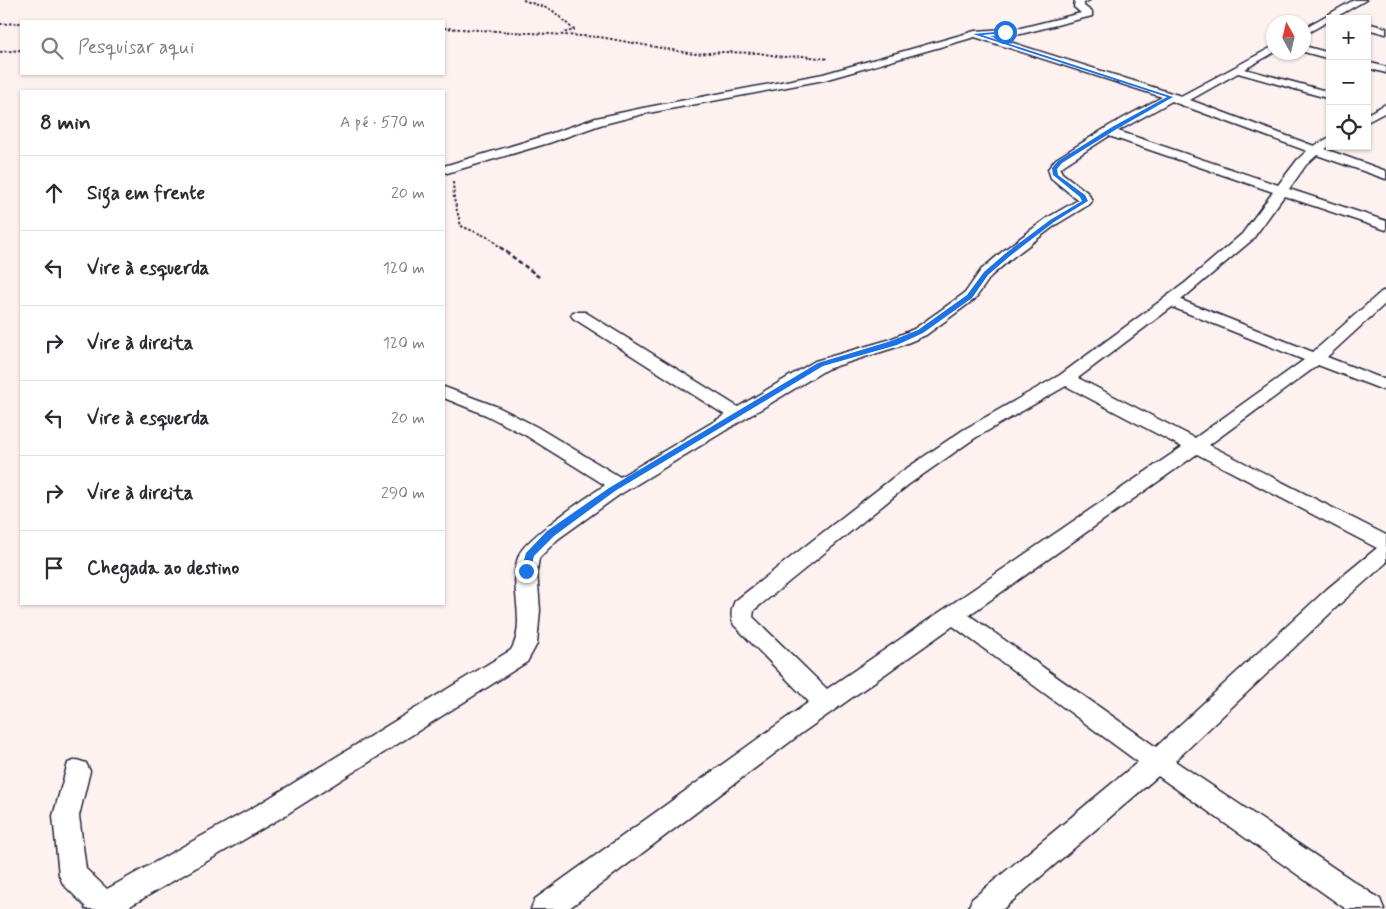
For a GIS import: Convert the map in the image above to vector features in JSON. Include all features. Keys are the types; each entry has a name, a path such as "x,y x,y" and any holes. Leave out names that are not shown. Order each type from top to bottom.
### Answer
{"street":[{"path":"447,169 545,140 596,122 850,71 975,34 1020,31 1073,19 1089,14 1079,7 1079,1 1085,0"},
{"path":"1337,15 1361,0"},
{"path":"1311,28 1326,21"},
{"path":"1371,27 1386,31"},
{"path":"975,34 1175,99 1266,134 1322,145 1386,175"},
{"path":"1311,51 1326,55"},
{"path":"76,771 66,816 73,875 104,908 270,811 519,656 526,644 529,610 526,571 529,555 550,534 619,485 821,365 894,343 920,332 970,296 986,274 1008,254 1052,221 1085,201 1083,196 1056,175 1054,168 1060,162 1108,132 1238,70 1266,54"},
{"path":"1371,66 1386,70"},
{"path":"1238,70 1326,95"},
{"path":"1371,116 1383,109"},
{"path":"1108,132 1386,226"},
{"path":"826,703 742,619 743,607 901,481 969,434 1066,379 1170,301 1247,237 1302,162 1322,145"},
{"path":"545,909 826,703 1197,445 1316,357 1386,295"},
{"path":"1170,301 1386,386"},
{"path":"579,314 738,415"},
{"path":"1066,379 1386,544"},
{"path":"445,392 492,410 531,431 619,485"},
{"path":"982,909 1157,762 1335,595 1386,552"},
{"path":"953,615 1157,762 1370,909"}],"path":[{"path":"523,0 546,5 562,17 574,30 560,34"},
{"path":"0,24 20,23"},
{"path":"445,28 600,37 694,54 722,52 759,53 783,57 802,56 829,59"},
{"path":"0,52 20,50"},
{"path":"447,169 453,179 454,199 461,226 490,238 512,258 539,276"}],"route":[{"path":"526,571 529,555 550,534 612,490 821,365 839,358 894,343 920,332 970,296 986,274 1008,254 1052,221 1085,201 1083,196 1056,175 1054,168 1060,162 1114,128 1171,97 1120,79 1031,53 975,34 1005,32"}]}
